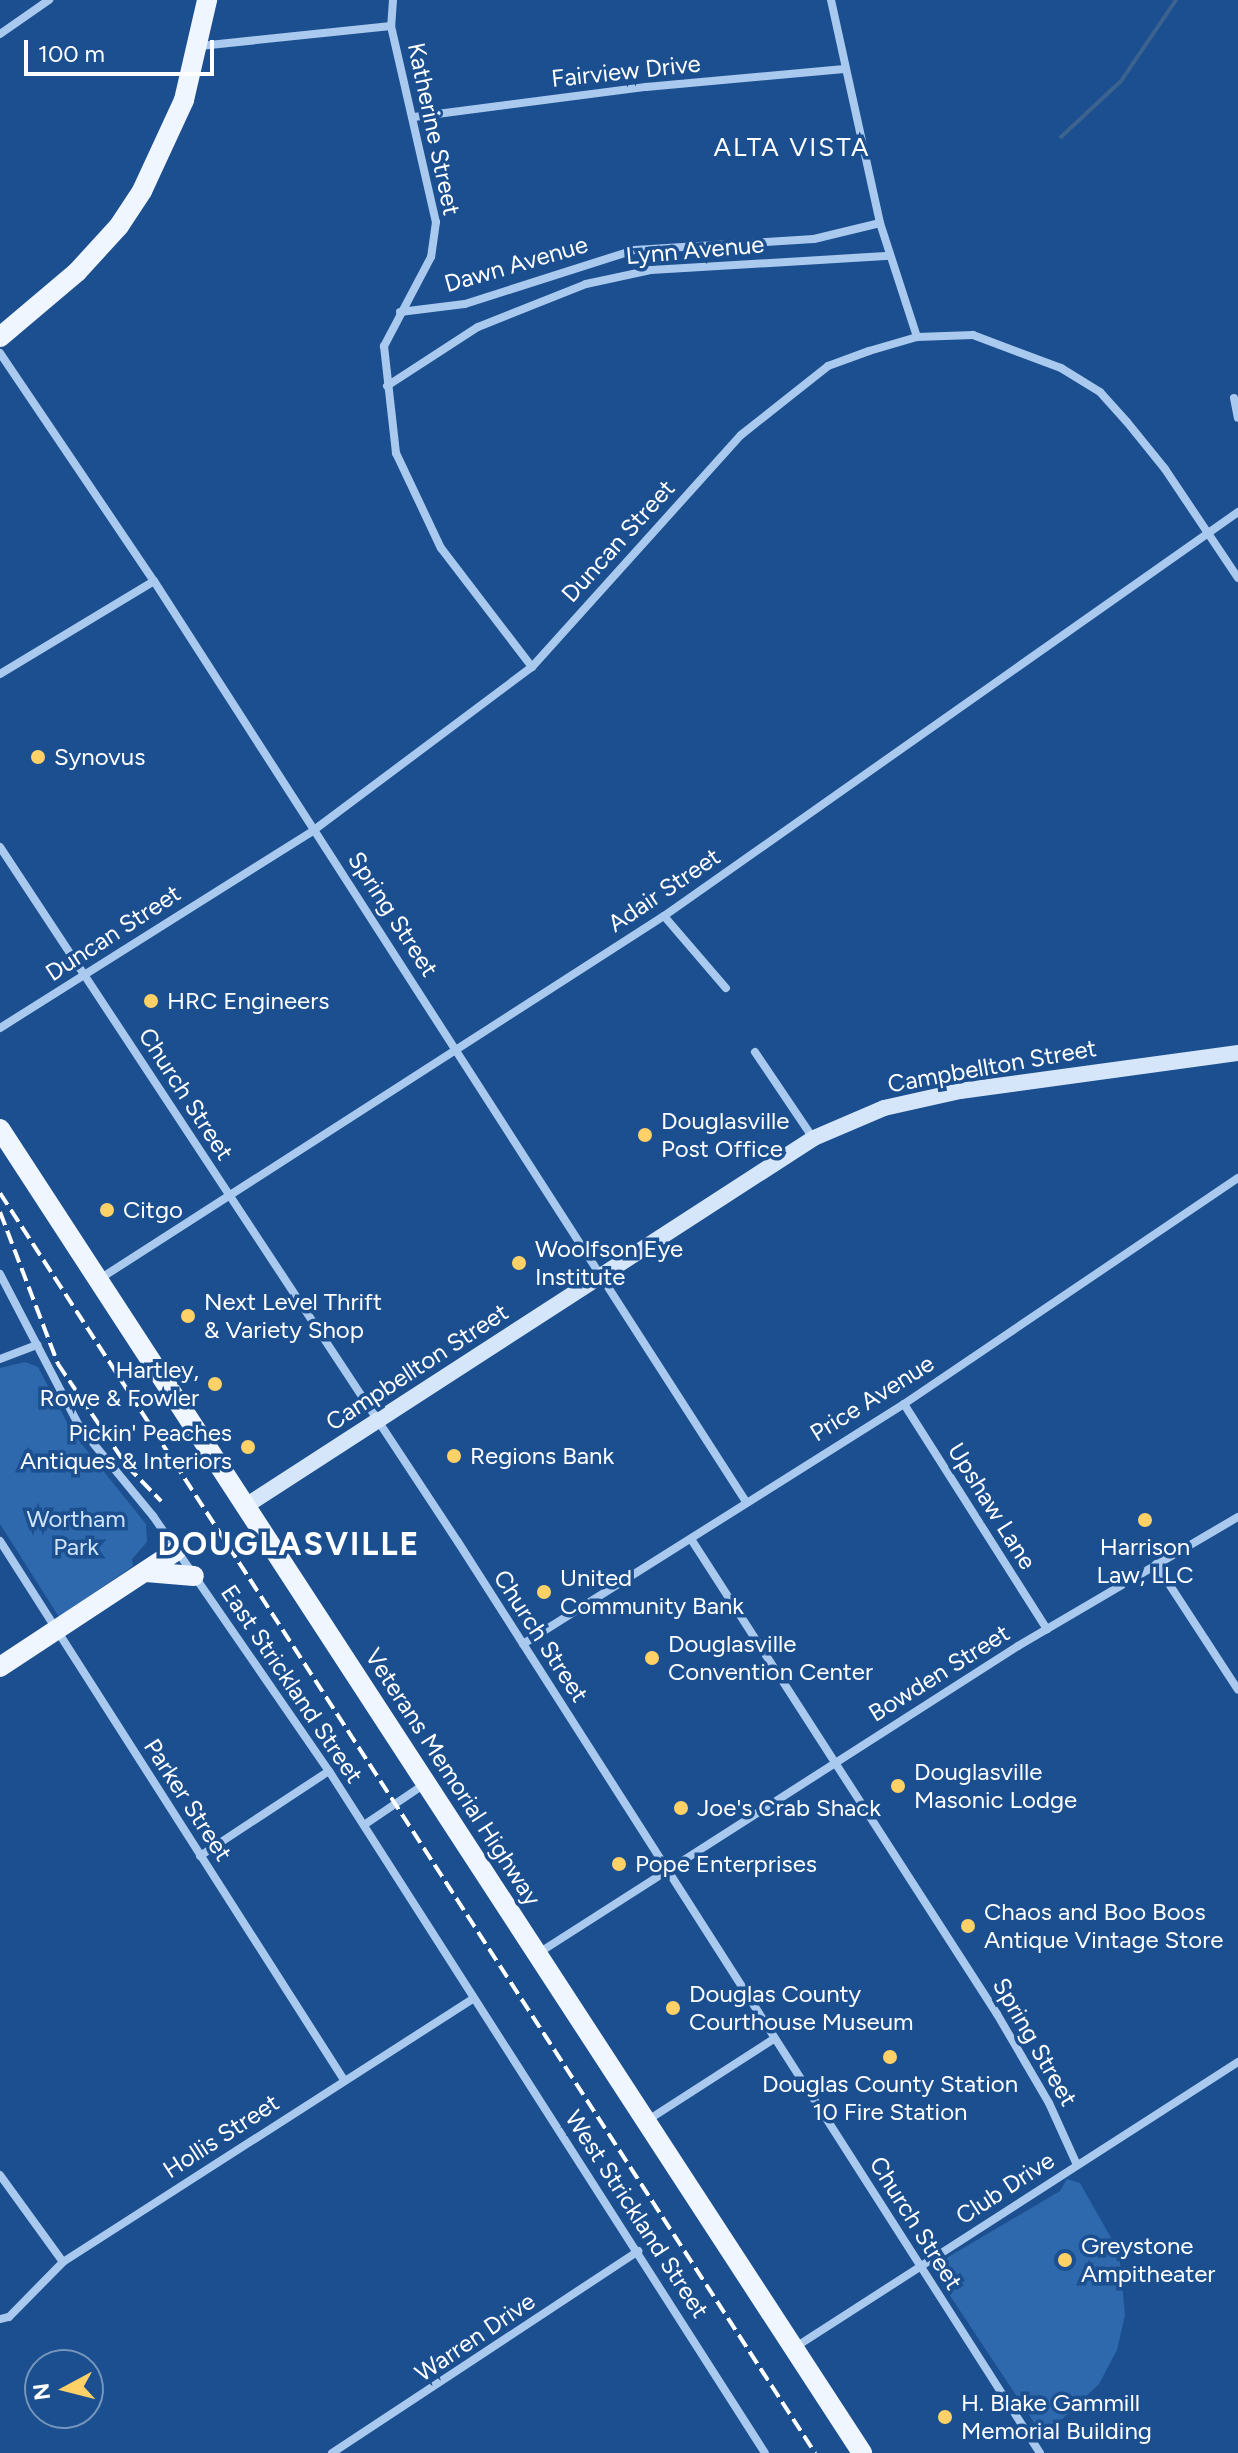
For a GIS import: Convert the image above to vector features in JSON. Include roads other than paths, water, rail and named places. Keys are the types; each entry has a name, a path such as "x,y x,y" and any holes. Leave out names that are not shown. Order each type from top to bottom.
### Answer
{"main road":[{"path":"0,337 46,302 119,226 166,147 200,46 207,0"},
{"name":"Campbellton Street","path":"244,1507 814,1138 884,1108 960,1091 1238,1053"},
{"name":"Veterans Memorial Highway","path":"0,1129 862,2453"},
{"path":"0,1667 176,1551"},
{"path":"146,1572 194,1576"}],"street":[{"path":"0,34 49,0"},
{"path":"391,26 393,0"},
{"path":"831,0 880,223 917,337"},
{"name":"Katherine Street","path":"200,46 391,26 414,117 435,240 425,270 384,346 396,453 441,548 532,667"},
{"name":"Fairview Drive","path":"414,117 646,87 844,69"},
{"name":"Dawn Avenue","path":"400,312 465,304 634,250 814,239 880,223"},
{"name":"Lynn Avenue","path":"387,386 478,327 586,284 651,270 890,256"},
{"name":"Duncan Street","path":"0,1028 314,830 532,667 741,435 828,366 917,337 973,335 1024,350 1100,392 1165,469 1238,578"},
{"name":"Spring Street","path":"0,353 154,581 745,1500"},
{"path":"1234,398 1238,418"},
{"name":"Adair Street","path":"98,1280 664,916 1238,512"},
{"path":"0,674 154,581"},
{"name":"Church Street","path":"0,847 379,1421 772,2040 1040,2453"},
{"path":"664,916 726,988"},
{"path":"755,1052 814,1138"},
{"name":"Price Avenue","path":"523,1644 691,1539 745,1500 904,1404 1238,1178"},
{"name":"East Strickland Street","path":"0,1274 79,1426 176,1551 329,1771 474,1998"},
{"path":"0,1359 37,1345"},
{"name":"Upshaw Lane","path":"904,1404 1047,1629"},
{"name":"Bowden Street","path":"537,1954 668,1873 835,1761 1047,1629 1238,1517"},
{"name":"Spring Street","path":"691,1539 997,2014 1049,2103 1077,2165"},
{"name":"Parker Street","path":"0,1541 344,2080"},
{"path":"1156,1564 1238,1690"},
{"path":"200,1856 329,1771"},
{"path":"364,1825 426,1783"},
{"name":"Hollis Street","path":"0,2319 9,2317 63,2262 474,1998"},
{"name":"West Strickland Street","path":"474,1998 765,2453"},
{"path":"646,2121 772,2040"},
{"name":"Club Drive","path":"793,2348 1238,2062"},
{"path":"0,2175 63,2262"},
{"name":"Warren Drive","path":"332,2453 638,2251"}],"waterway":[{"path":"1061,137 1121,81 1176,0"}],"railway":[{"path":"0,1193 815,2453"},
{"path":"0,1212 58,1364 127,1466 161,1501"}],"place":[{"name":"Synovus","path":"38,757"},
{"name":"HRC Engineers","path":"151,1001"},
{"name":"Douglasville Post Office","path":"645,1135"},
{"name":"Citgo","path":"107,1210"},
{"name":"Woolfson Eye Institute","path":"519,1263"},
{"name":"Next Level Thrift & Variety Shop","path":"188,1316"},
{"name":"Hartley, Rowe & Fowler","path":"215,1384"},
{"name":"Pickin' Peaches Antiques & Interiors","path":"248,1447"},
{"name":"Regions Bank","path":"454,1456"},
{"name":"Harrison Law, LLC","path":"1145,1520"},
{"name":"United Community Bank","path":"544,1592"},
{"name":"Douglasville Convention Center","path":"652,1658"},
{"name":"Douglasville Masonic Lodge","path":"898,1786"},
{"name":"Joe's Crab Shack","path":"681,1808"},
{"name":"Pope Enterprises","path":"619,1864"},
{"name":"Chaos and Boo Boos Antique Vintage Store","path":"968,1926"},
{"name":"Douglas County Courthouse Museum","path":"673,2008"},
{"name":"Douglas County Station 10 Fire Station","path":"890,2057"},
{"name":"Greystone Ampitheater","path":"1065,2260"},
{"name":"H. Blake Gammill Memorial Building","path":"945,2417"}],"district":[{"name":"ALTA VISTA","path":"792,148"},
{"name":"DOUGLASVILLE","path":"289,1544"}],"park label":[{"name":"Wortham Park","path":"76,1533"}]}
